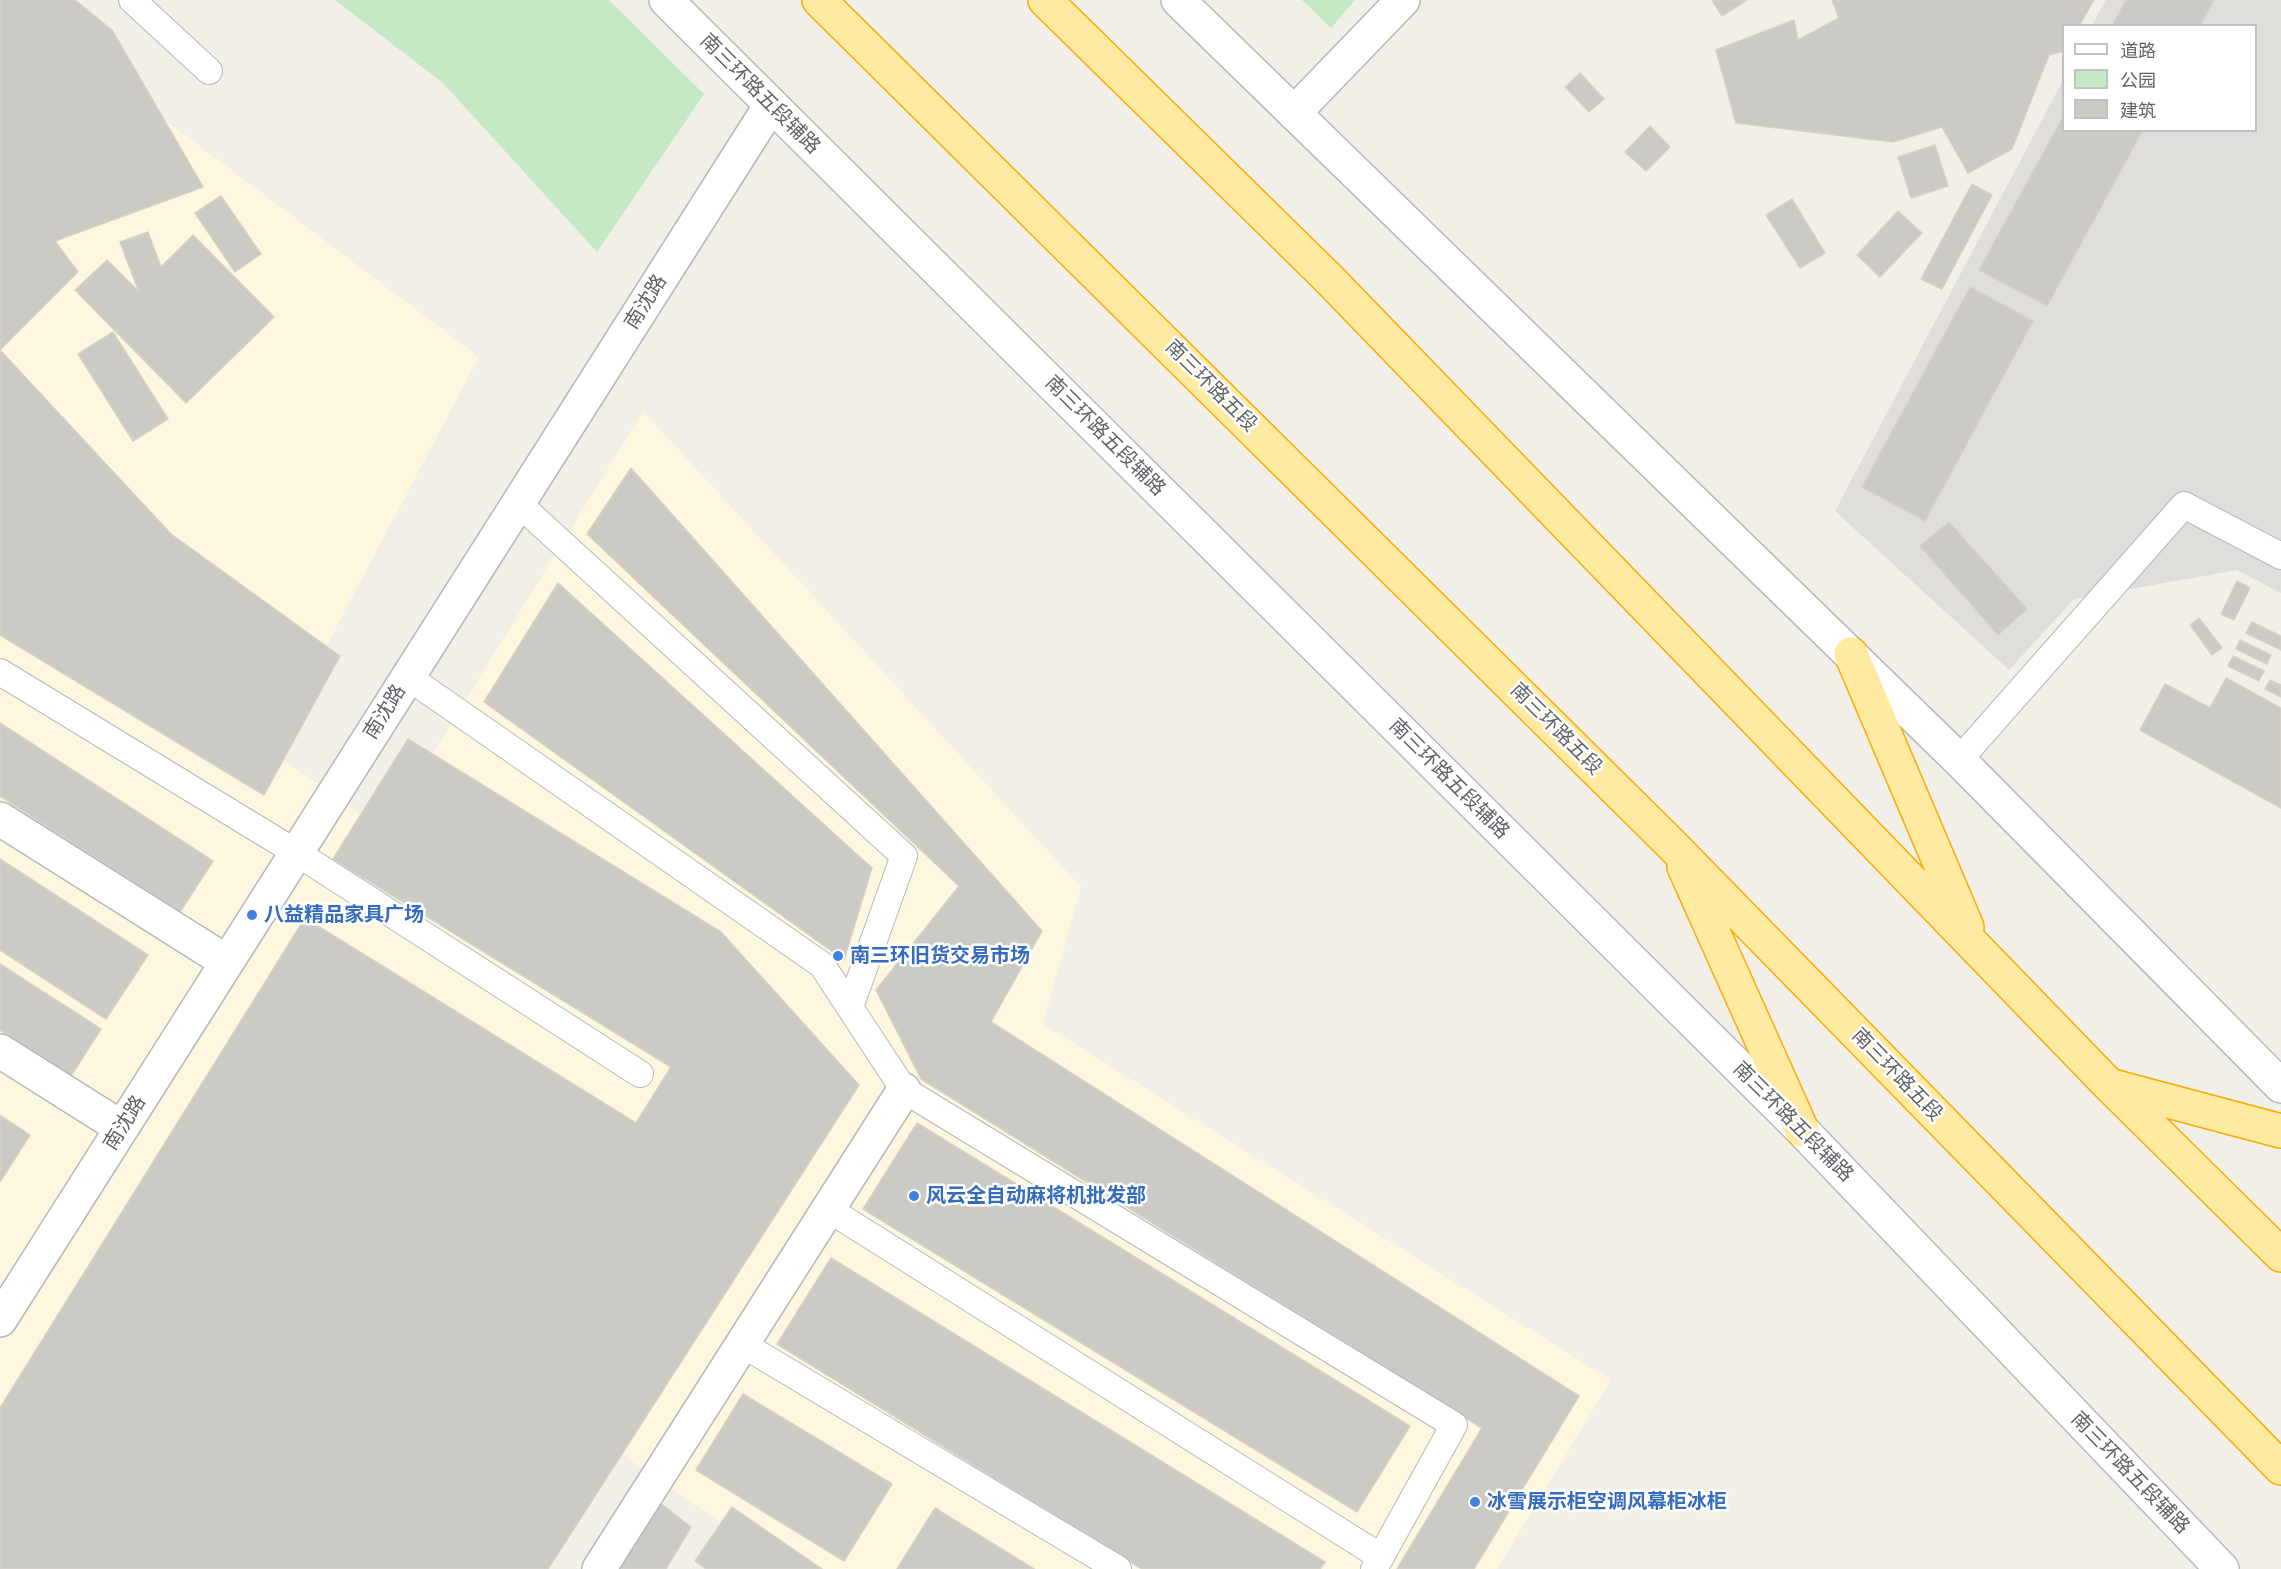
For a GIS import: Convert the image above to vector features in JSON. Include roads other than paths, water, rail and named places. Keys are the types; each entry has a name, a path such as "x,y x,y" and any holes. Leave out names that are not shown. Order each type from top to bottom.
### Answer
{"highway":[{"name":"南三环路五段","path":"819,0 1674,847 2281,1468"},
{"path":"1044,0 1330,280 2109,1085 2281,1255"},
{"path":"1851,654 1974,946"},
{"path":"1674,847 1802,1130"},
{"path":"2109,1085 2281,1131"}],"main road":[{"name":"南三环路五段辅路","path":"666,0 1802,1130 2222,1569"},
{"path":"1178,0 1959,760 2281,1086"},
{"path":"1294,113 1403,0"},
{"name":"南沈路","path":"0,1320 771,105"},
{"path":"0,819 227,962"},
{"path":"0,1051 122,1128"},
{"path":"599,1569 904,1090"}],"lane":[{"path":"132,0 208,71"},
{"path":"518,503 904,856 850,1007"},
{"path":"1959,760 2184,505 2281,556"},
{"path":"0,672 297,853 640,1074"},
{"path":"408,677 822,965 904,1090 1454,1425 1378,1563 828,1209"},
{"path":"742,1344 1118,1569"}],"place":[{"name":"八益精品家具广场","path":"252,915"},
{"name":"南三环旧货交易市场","path":"838,956"},
{"name":"风云全自动麻将机批发部","path":"914,1196"},
{"name":"冰雪展示柜空调风幕柜冰柜","path":"1475,1502"}]}
